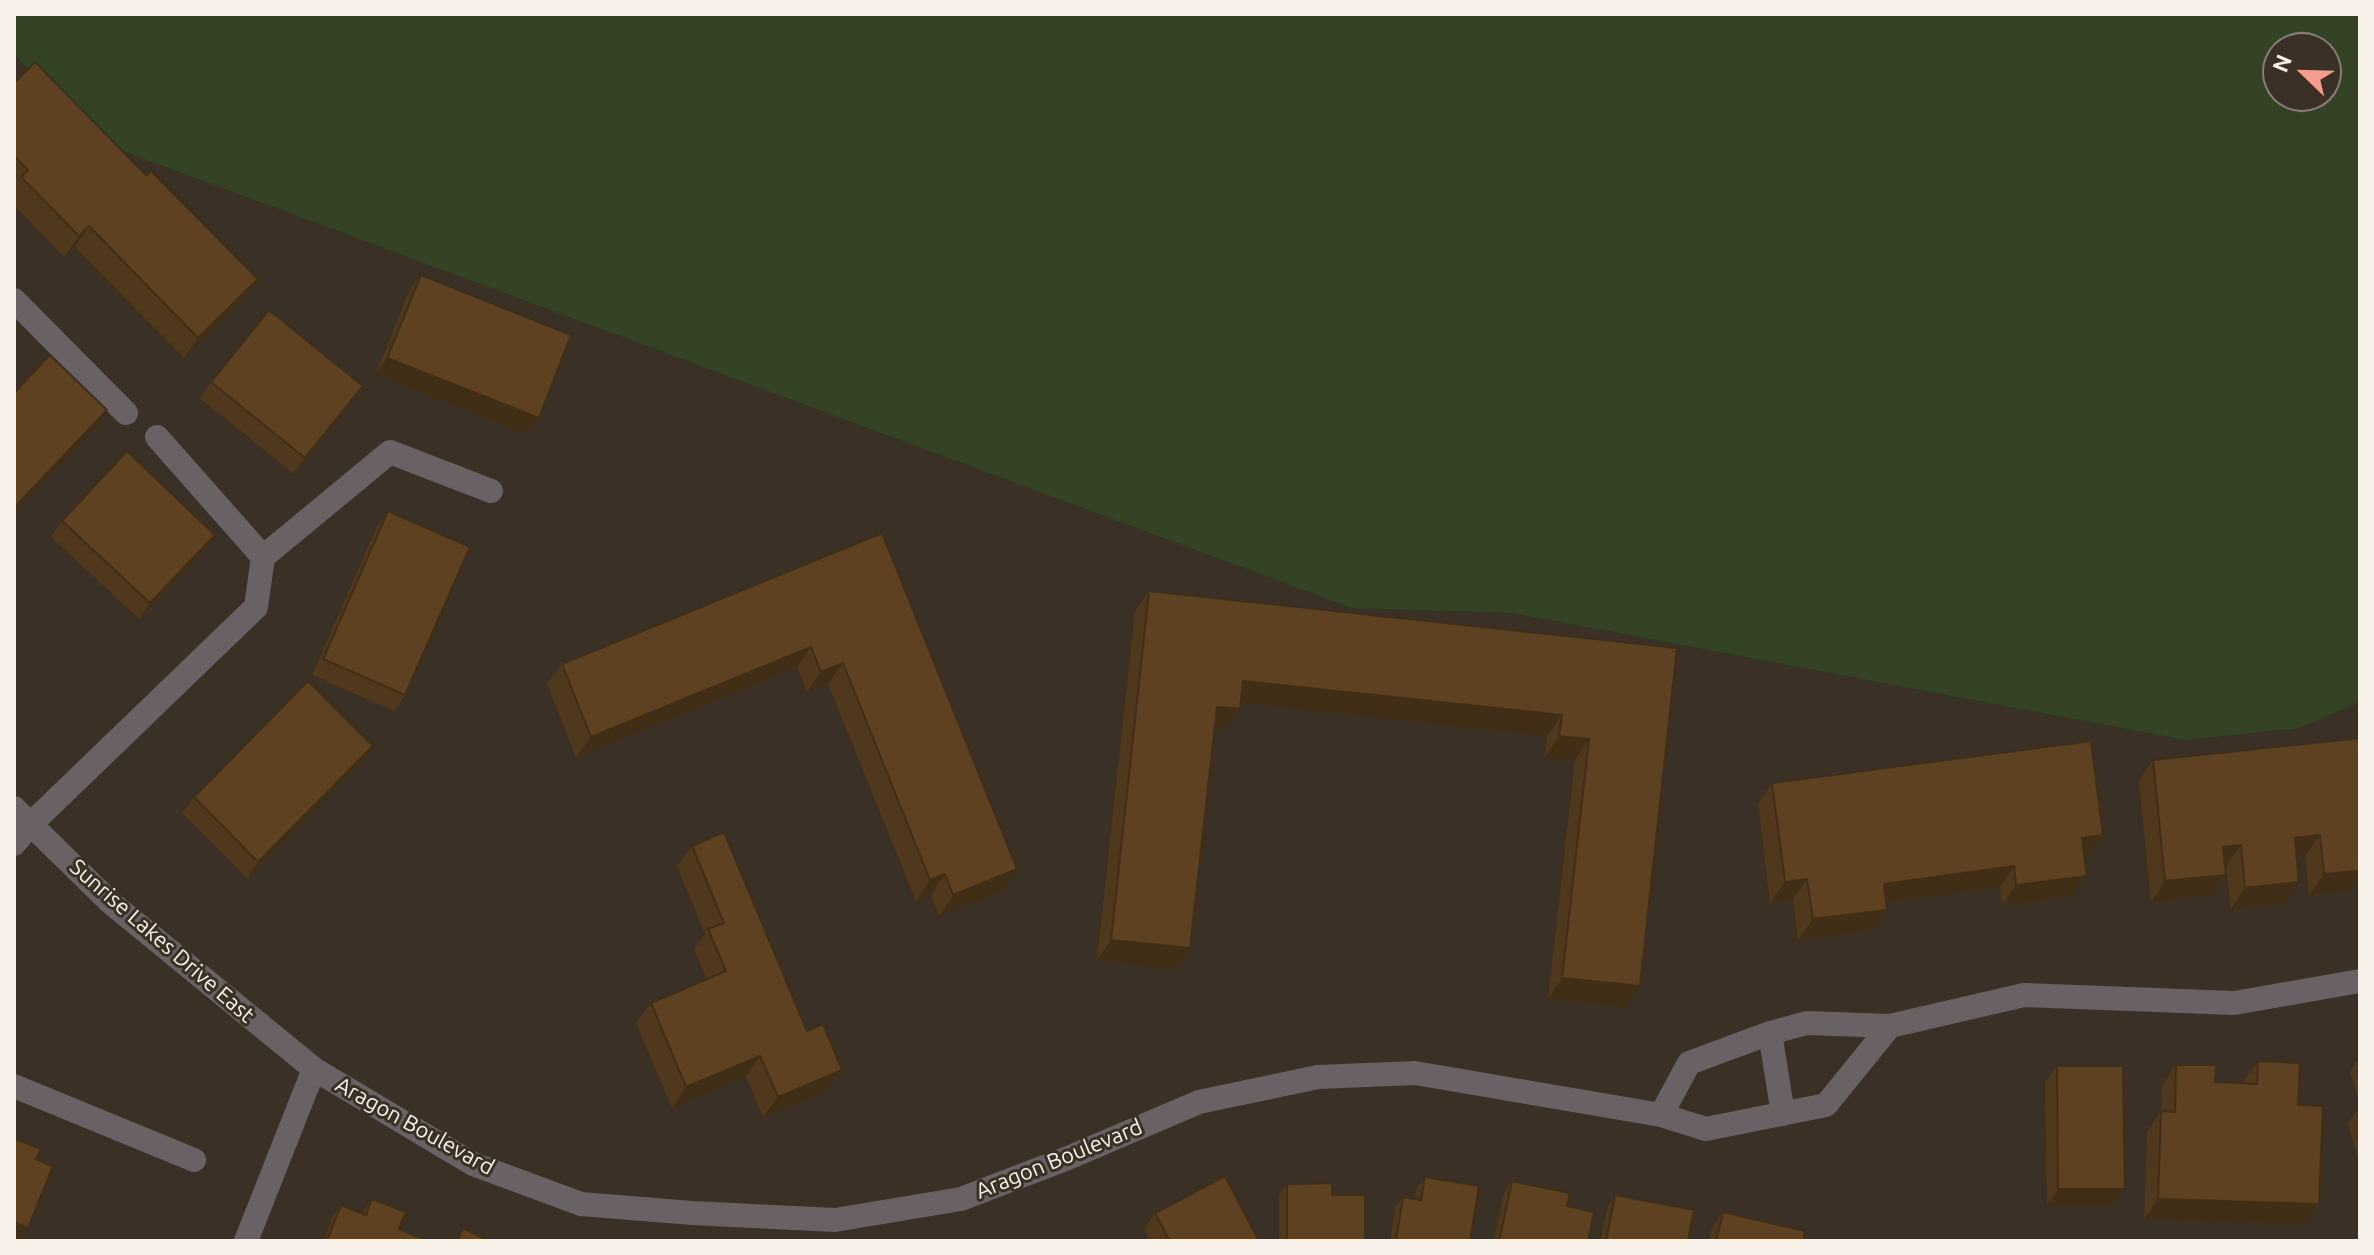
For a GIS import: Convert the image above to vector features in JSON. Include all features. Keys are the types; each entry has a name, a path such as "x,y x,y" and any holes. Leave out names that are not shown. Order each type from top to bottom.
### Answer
{"street":[{"path":"15,303 126,413"},
{"path":"157,437 263,557"},
{"path":"14,844 22,816 256,607 263,557 390,452 491,491"},
{"name":"Sunrise Lakes Drive East","path":"22,816 110,902 314,1069"},
{"path":"1661,1115 1689,1063 1770,1033 1807,1023 1890,1026 2024,995 2234,1003 2360,981"},
{"name":"Aragon Boulevard","path":"314,1069 473,1164 581,1204 835,1220 961,1199 1068,1158 1199,1102 1318,1077 1415,1073 1661,1115 1706,1129 1826,1105 1890,1026"},
{"path":"1770,1033 1783,1114"},
{"path":"246,1241 314,1069"},
{"path":"14,1086 194,1160"}],"green space":[{"path":"14,14 2360,14 2360,702 2299,728 2186,740 1513,613 1352,608 96,141 14,54"}],"building":[{"path":"35,62 146,175 151,171 258,279 198,338 89,226 79,236 21,177 28,170 14,156 14,83"},
{"path":"421,275 571,335 539,418 387,358"},
{"path":"269,310 363,386 305,458 211,382"},
{"path":"50,355 107,410 14,508 14,393"},
{"path":"127,451 215,535 150,603 62,521"},
{"path":"388,511 470,547 405,695 323,659"},
{"path":"882,533 1017,869 953,895 945,874 930,880 843,663 821,672 811,647 591,737 562,664"},
{"path":"1149,591 1677,648 1640,986 1562,978 1589,739 1559,736 1562,715 1243,681 1240,709 1217,707 1190,948 1111,940"},
{"path":"308,681 373,746 258,862 194,797"},
{"path":"2360,738 2360,871 2324,874 2320,835 2295,838 2299,882 2245,888 2241,845 2223,847 2226,875 2165,881 2153,760"},
{"path":"2091,741 2103,835 2082,838 2087,876 2016,885 2014,866 1884,884 1887,910 1813,919 1807,879 1785,882 1772,783"},
{"path":"724,832 807,1031 823,1024 842,1070 778,1097 760,1056 686,1087 651,1003 726,971 708,929 724,923 692,846"},
{"path":"2258,1061 2300,1063 2298,1105 2323,1106 2319,1204 2158,1199 2161,1111 2175,1112 2176,1065 2216,1065 2215,1082 2257,1084"},
{"path":"2057,1066 2123,1066 2125,1189 2058,1189"},
{"path":"14,1138 41,1149 36,1159 53,1166 28,1228 14,1222"},
{"path":"1225,1176 1258,1239 1170,1241 1155,1213"},
{"path":"1425,1177 1479,1186 1470,1241 1396,1241 1403,1197 1421,1200"},
{"path":"1512,1181 1570,1193 1567,1206 1594,1212 1588,1241 1499,1241"},
{"path":"1332,1183 1332,1195 1365,1195 1365,1241 1287,1241 1287,1184"},
{"path":"1615,1195 1694,1210 1688,1241 1606,1241"},
{"path":"372,1199 406,1212 399,1229 422,1241 327,1241 341,1205 366,1215"},
{"path":"1723,1212 1805,1231 1803,1241 1716,1241"},
{"path":"463,1228 490,1241 457,1241"}]}
